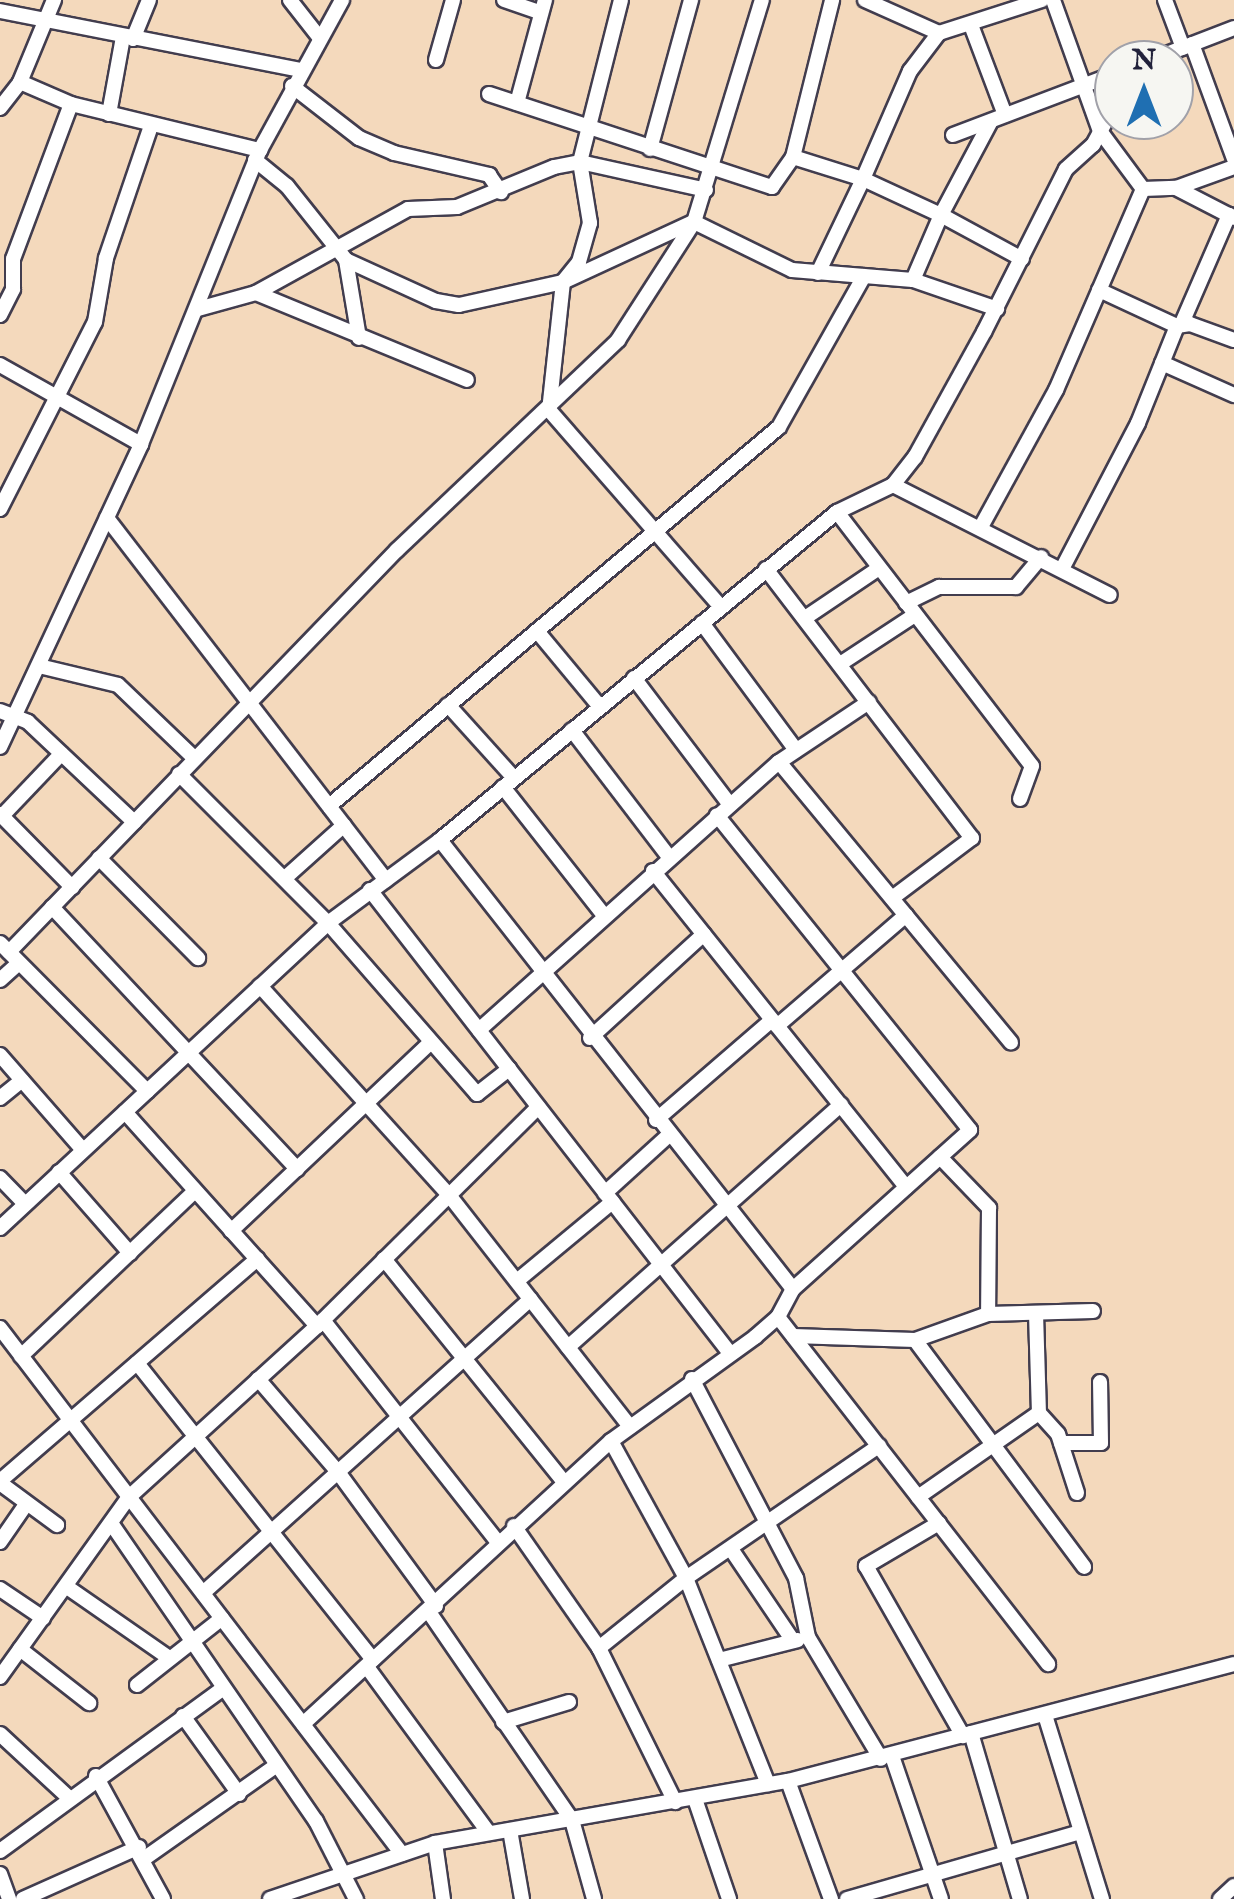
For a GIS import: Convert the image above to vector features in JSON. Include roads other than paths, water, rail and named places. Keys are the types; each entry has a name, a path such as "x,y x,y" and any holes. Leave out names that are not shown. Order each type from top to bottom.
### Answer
{"street":[{"path":"1,102 20,82 54,0"},
{"path":"108,114 128,38 148,0"},
{"path":"290,0 319,37"},
{"path":"0,747 140,444 258,155 342,0"},
{"path":"436,60 453,0"},
{"path":"504,0 543,7 517,103"},
{"path":"621,0 580,162 590,223 579,262 563,282 549,410 721,606"},
{"path":"650,148 691,0"},
{"path":"0,980 10,953 248,701 397,550 549,410 618,340 694,222 714,171 762,0"},
{"path":"489,94 772,188 794,157 832,0"},
{"path":"864,0 939,33 1042,0"},
{"path":"1053,0 1094,114"},
{"path":"1165,0 1185,40"},
{"path":"0,11 301,70"},
{"path":"913,280 941,215 998,118 971,25"},
{"path":"1194,44 1234,28"},
{"path":"818,273 910,71 939,33"},
{"path":"1144,189 1176,188 1234,163 1230,136 1194,59"},
{"path":"953,135 1094,81"},
{"path":"20,82 71,104 258,155 346,260 359,338"},
{"path":"292,86 359,138 394,153 489,175 501,192"},
{"path":"0,314 13,289 13,260 71,104"},
{"path":"0,509 96,322 106,258 150,126"},
{"path":"0,1228 328,923 440,840 837,512 892,485 916,457 997,309 1066,170 1094,138"},
{"path":"1107,140 1144,189"},
{"path":"794,157 862,179 941,215 1022,259"},
{"path":"198,309 256,293 336,244 419,205 457,208 580,162 706,190"},
{"path":"1062,569 1232,216 1176,188"},
{"path":"982,525 1056,390 1144,189"},
{"path":"694,222 792,270 913,280 997,309"},
{"path":"346,260 436,301 459,305 563,282 694,222"},
{"path":"329,806 780,427 864,276"},
{"path":"1099,290 1180,325 1234,340"},
{"path":"256,293 467,380"},
{"path":"1162,363 1234,395"},
{"path":"0,365 140,444"},
{"path":"892,485 982,525 1110,595"},
{"path":"837,512 1032,766 1020,799"},
{"path":"106,518 386,880"},
{"path":"840,664 939,587 1016,586 1041,558"},
{"path":"805,618 879,568"},
{"path":"766,569 972,838 892,898"},
{"path":"702,622 796,750"},
{"path":"537,631 600,707"},
{"path":"39,666 118,685 194,758"},
{"path":"634,678 730,804"},
{"path":"479,1030 541,969 779,762 869,702"},
{"path":"448,705 604,914"},
{"path":"0,711 15,717 61,754 134,822"},
{"path":"572,730 669,857"},
{"path":"61,754 1,815 72,886"},
{"path":"779,762 1011,1042"},
{"path":"178,774 328,923 476,1094 509,1069"},
{"path":"303,1724 433,1609 514,1526 611,1441 778,1317 793,1288 970,1130 717,815"},
{"path":"285,878 344,825"},
{"path":"440,840 590,1038 793,1288"},
{"path":"99,858 198,958"},
{"path":"652,871 906,1187"},
{"path":"370,890 729,1352"},
{"path":"52,907 296,1169"},
{"path":"656,1120 906,916"},
{"path":"590,1038 704,934"},
{"path":"10,953 147,1091"},
{"path":"260,986 449,1194 630,1427"},
{"path":"231,1231 431,1042"},
{"path":"0,1055 84,1150"},
{"path":"0,1098 22,1080"},
{"path":"568,1347 841,1105"},
{"path":"0,1678 128,1498 320,1323 538,1106"},
{"path":"124,1112 320,1323 498,1542"},
{"path":"516,1281 609,1197 668,1135"},
{"path":"940,1156 989,1208 988,1314"},
{"path":"60,1172 130,1253"},
{"path":"0,1178 26,1204"},
{"path":"22,1356 195,1190"},
{"path":"58,1525 27,1504 3,1475 257,1259"},
{"path":"384,1259 564,1482"},
{"path":"203,1593 531,1299"},
{"path":"793,1336 915,1340 988,1314 1094,1311"},
{"path":"1036,1313 1039,1413 1061,1444 1077,1494"},
{"path":"778,1317 1048,1664"},
{"path":"0,1328 402,1854"},
{"path":"915,1340 1084,1567"},
{"path":"136,1363 370,1664 489,1833"},
{"path":"692,1378 796,1578 800,1639"},
{"path":"258,1379 338,1472 433,1609 502,1722 572,1820 594,1899"},
{"path":"1061,1444 1102,1443 1100,1382"},
{"path":"918,1497 1039,1413"},
{"path":"611,1441 686,1578 768,1784"},
{"path":"599,1648 686,1578 879,1446"},
{"path":"0,1542 27,1504"},
{"path":"111,1523 188,1643 277,1765 344,1872 356,1899"},
{"path":"939,1524 866,1566 967,1734 1020,1899"},
{"path":"514,1526 599,1648 675,1802"},
{"path":"731,1549 886,1758 942,1899"},
{"path":"67,1587 168,1658"},
{"path":"0,1589 43,1618"},
{"path":"137,1685 222,1618"},
{"path":"718,1660 800,1639"},
{"path":"20,1649 89,1703"},
{"path":"270,1899 436,1843 788,1780 886,1758 1234,1664"},
{"path":"0,1851 96,1776 222,1689"},
{"path":"502,1722 569,1702"},
{"path":"1044,1715 1102,1899"},
{"path":"183,1716 240,1794"},
{"path":"0,1734 70,1798"},
{"path":"23,1899 142,1853 240,1794 277,1765"},
{"path":"96,1776 142,1853 162,1899"},
{"path":"788,1780 831,1899"},
{"path":"694,1799 730,1899"},
{"path":"510,1830 522,1899"},
{"path":"847,1899 1081,1832"},
{"path":"436,1843 443,1899"},
{"path":"0,1874 10,1899"},
{"path":"1220,1899 1234,1886"}]}
